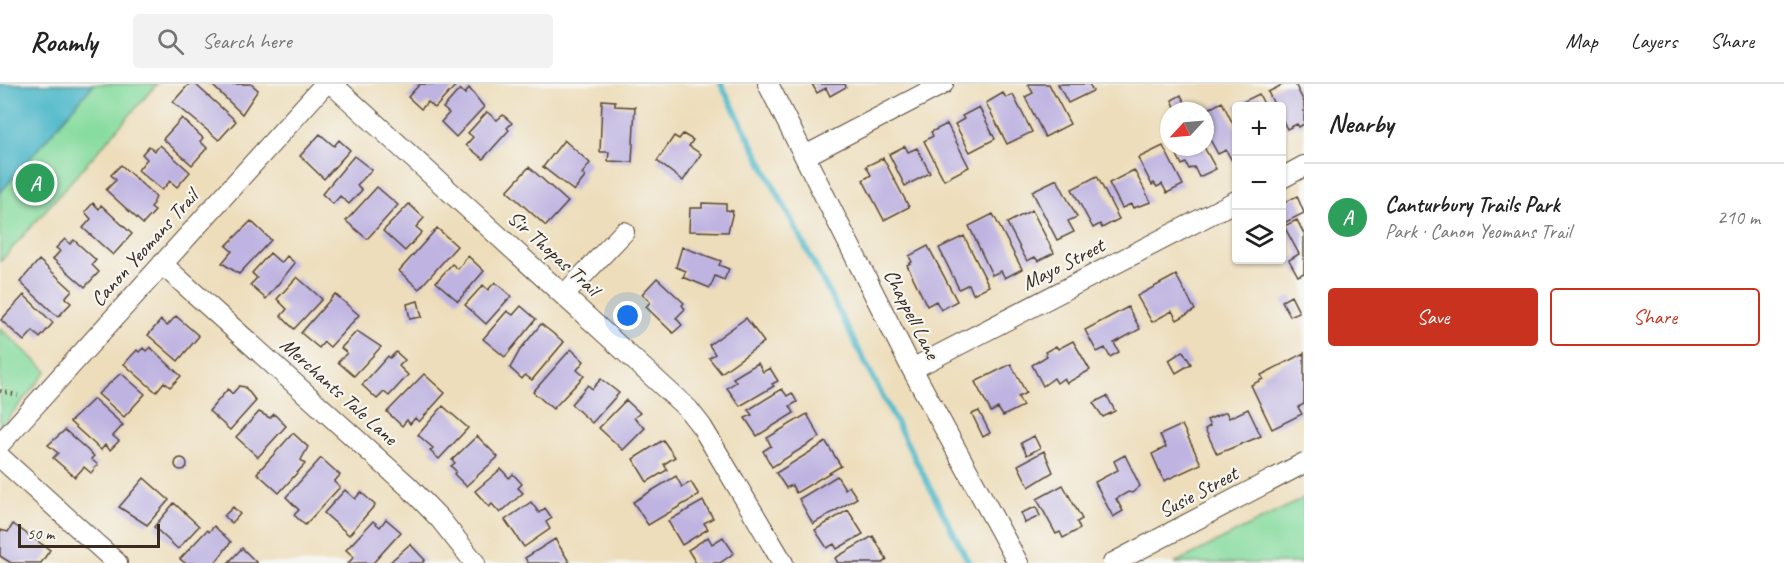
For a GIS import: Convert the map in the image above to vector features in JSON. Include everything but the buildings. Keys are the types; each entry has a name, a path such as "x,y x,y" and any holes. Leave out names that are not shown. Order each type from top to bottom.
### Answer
{"street":[{"name":"Canon Yeomans Trail","path":"0,444 325,84"},
{"name":"Sir Thopas Trail","path":"333,84 688,409 702,427 783,563"},
{"name":"Chappell Lane","path":"768,84 912,369 1018,563"},
{"path":"805,156 943,84"},
{"path":"1286,175 1304,166"},
{"name":"Mayo Street","path":"912,369 1232,203"},
{"path":"564,295 624,232"},
{"name":"Merchants Tale Lane","path":"162,264 408,486 440,519 475,563"},
{"path":"0,457 117,563"},
{"name":"Susie Street","path":"1113,563 1304,463"}],"path":[{"path":"0,391 18,395"}],"green space":[{"path":"0,84 157,84 0,262"},
{"path":"0,328 47,371 0,428"},
{"path":"1304,498 1304,563 1175,563"}],"water":[{"path":"0,84 94,84 0,193"}],"waterway":[{"path":"721,84 969,563"}],"place":[{"name":"Canturbury Trails Park","path":"35,183"}]}
